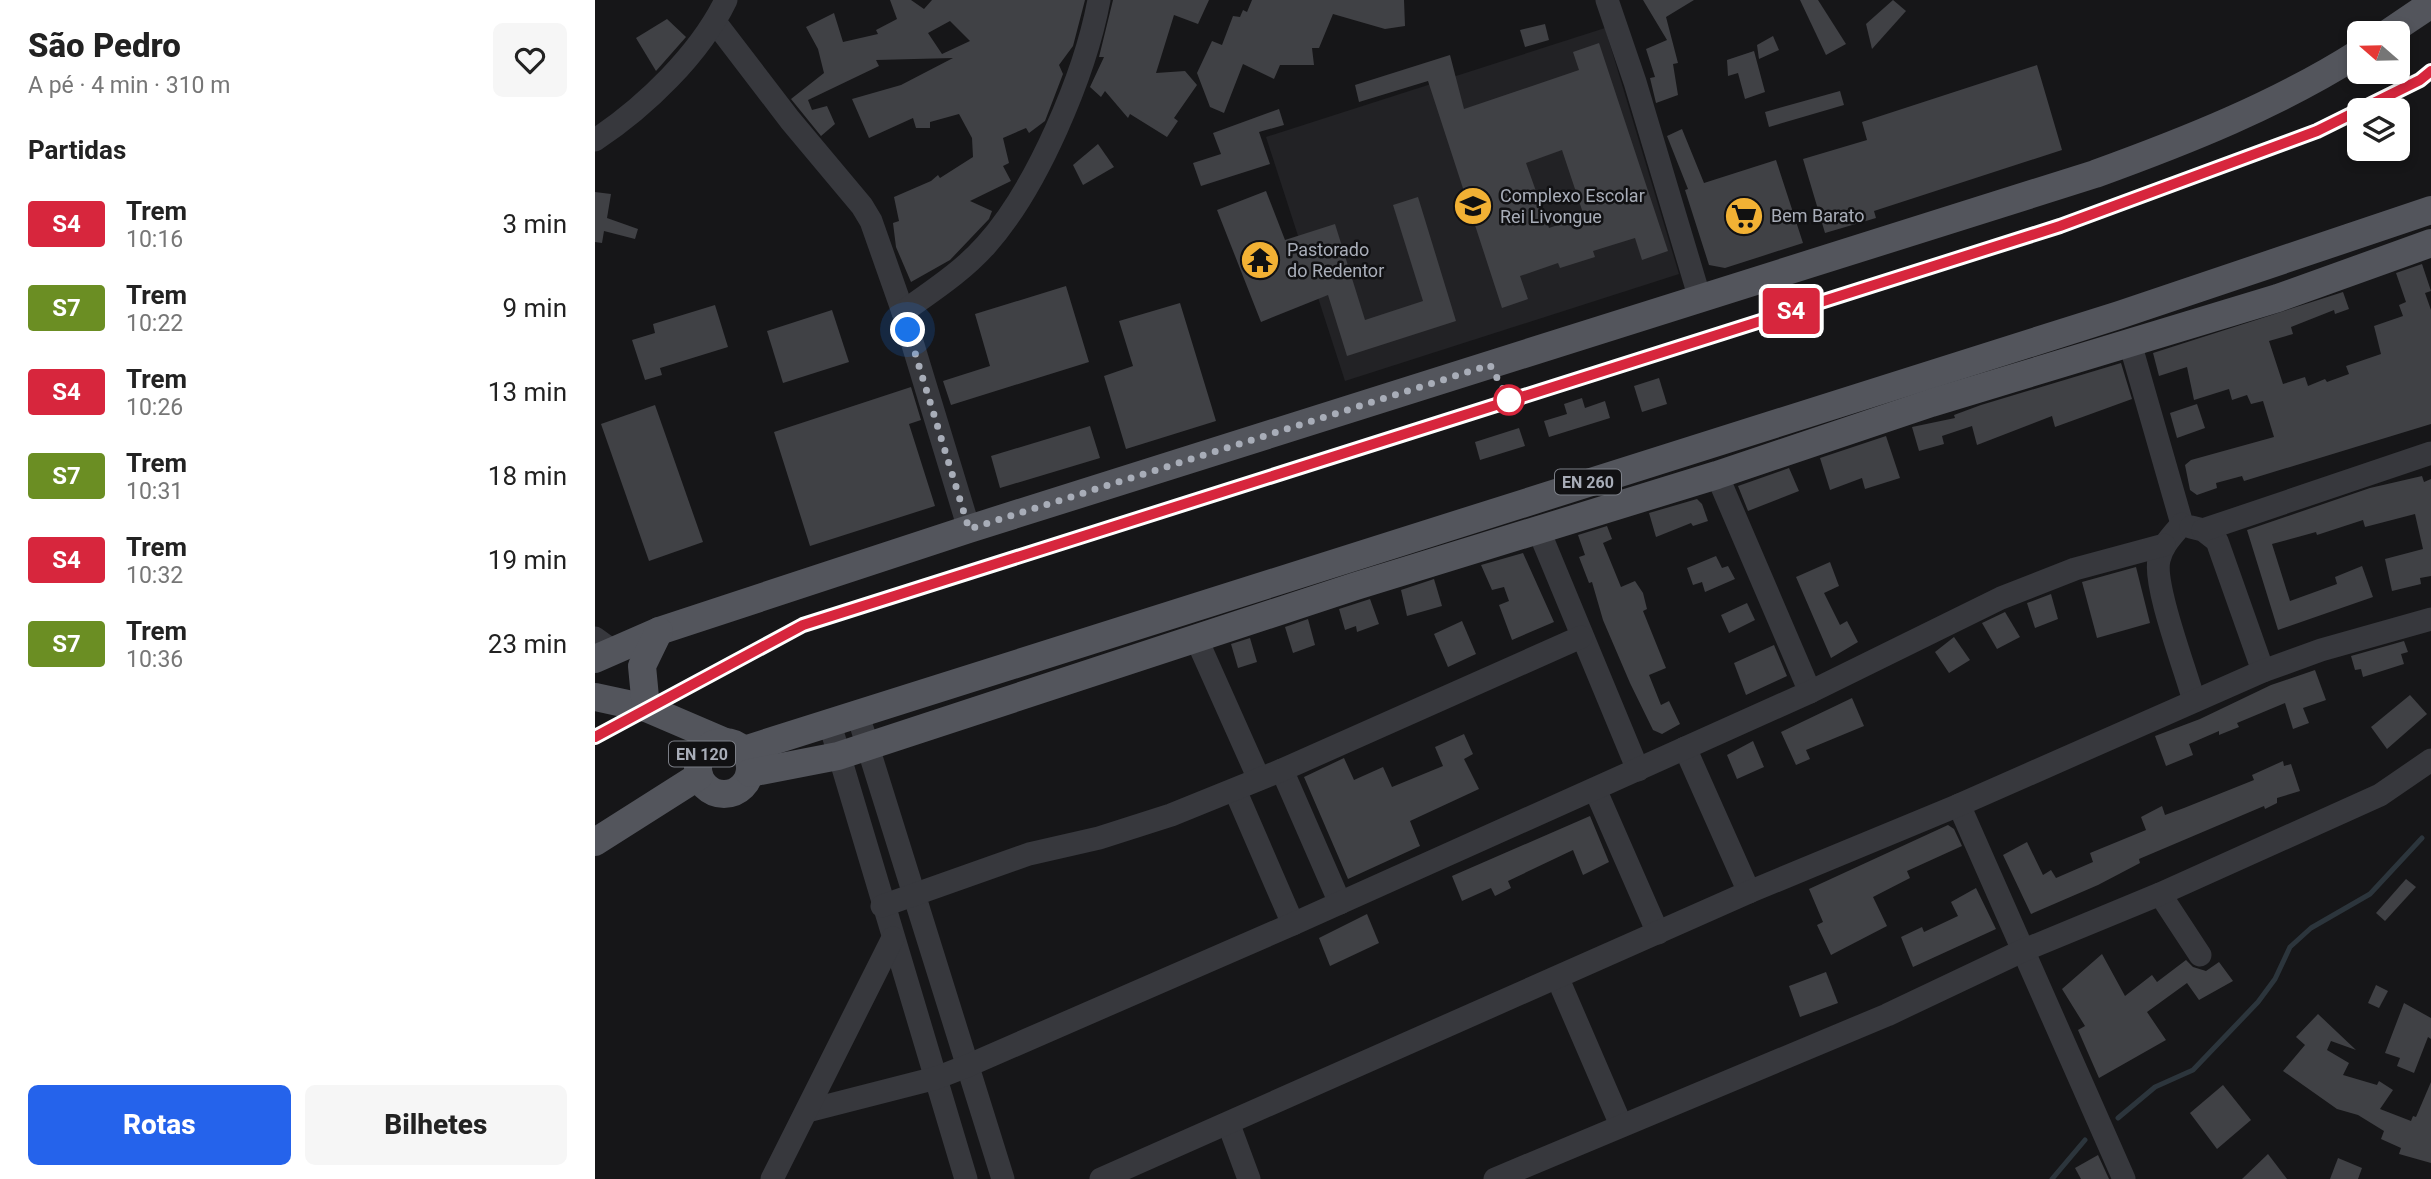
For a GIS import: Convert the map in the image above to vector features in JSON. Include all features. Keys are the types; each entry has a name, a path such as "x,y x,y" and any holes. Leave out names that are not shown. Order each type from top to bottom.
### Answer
{"main road":[{"path":"2406,21 2431,4"},
{"path":"601,649 969,529 1700,299 2182,143 2262,106 2347,60"},
{"name":"EN 260","path":"739,755 857,712 1021,663 2430,215"},
{"name":"EN 260","path":"739,755 838,756 867,744 1030,694 1356,586 1717,475 1931,402 2278,298 2431,243"},
{"path":"2263,267 2278,298"},
{"path":"1922,375 1931,402"},
{"path":"1348,557 1356,586"},
{"path":"646,708 642,666 659,631"},
{"path":"1021,663 1030,694"},
{"name":"EN 120","path":"595,697 646,708 739,755"},
{"name":"EN 120","path":"708,747 739,755 741,788 726,794 709,789 699,776 703,752 708,747"},
{"name":"EN 120","path":"595,842 699,776"}],"street":[{"path":"595,140 650,94 715,22 726,0"},
{"path":"903,312 959,272 987,244 1021,196 1059,123 1093,33 1098,0"},
{"path":"1607,0 1636,82 1700,299"},
{"path":"715,22 790,120 862,206 871,221 903,312 969,529"},
{"path":"2130,343 2193,527 2217,541 2263,671"},
{"path":"807,1111 936,1078 967,1066 1293,924 1810,692 2001,598 2075,569 2164,545 2193,527 2431,453"},
{"path":"1717,475 1810,692"},
{"path":"1539,531 1638,769"},
{"path":"2164,545 2158,562 2163,593 2194,701"},
{"path":"1101,1179 1558,979 1749,891 1959,805 2263,671 2321,650 2431,619"},
{"path":"883,906 1029,854 1099,838 1171,815 1282,770 1581,637"},
{"path":"1197,640 1259,779"},
{"path":"857,712 1003,1179"},
{"path":"829,721 966,1179"},
{"path":"1685,748 1749,891"},
{"path":"1495,1179 1887,1015 2022,951 2160,894 2379,795 2431,760"},
{"path":"1282,770 1340,903"},
{"path":"1595,789 1658,933"},
{"path":"1235,790 1293,924"},
{"path":"1959,805 2124,1179"},
{"path":"2160,894 2200,955"},
{"path":"772,1179 893,939"},
{"path":"1558,979 1621,1125"},
{"path":"1229,1125 1249,1179"}],"shaded area":[{"name":"Complexo Escolar Rei Livongue","path":"1605,28 1679,274 1345,381 1266,137"}],"building":[{"path":"890,0 911,0 924,9 932,0 1085,0 1073,46 1059,65 1063,74 1045,121 1029,133 1026,128 1003,138 1009,163 1003,166 1011,181 970,201 992,211 989,219 950,260 911,282 896,247 893,223 899,221 894,197 931,181 938,175 940,178 973,157 972,138 959,114 930,122 930,128 916,128 913,118 869,138 852,99 901,85 953,58 876,60 879,66 808,100 812,110 827,106 835,124 821,136 791,99 824,73 818,49 806,27 834,13 843,42 878,34 876,30 897,19","holes":["950,21 970,41 942,54 928,33"]},
{"path":"1113,0 1209,0 1198,24 1174,15 1156,73 1185,71 1197,85 1174,118 1178,121 1167,137 1130,114 1128,118 1105,91 1101,97 1090,87 1104,57 1099,57"},
{"path":"1252,0 1404,0 1405,26 1385,29 1333,14 1319,48 1312,48 1314,65 1280,65 1274,79 1243,64 1224,113 1210,107 1197,73 1212,41 1222,45 1233,16 1240,17 1243,10 1247,12"},
{"path":"1643,0 1694,0 1666,17 1678,63 1673,64 1678,95 1656,103 1650,78 1655,77 1646,49 1667,40"},
{"path":"1800,0 1818,0 1846,44 1826,55"},
{"path":"1893,0 1906,11 1872,49 1866,24"},
{"path":"667,19 686,37 656,71 636,38"},
{"path":"1545,24 1549,40 1525,47 1520,30"},
{"path":"1773,36 1779,50 1759,59 1757,45"},
{"path":"1599,43 1668,251 1642,260 1635,238 1593,251 1595,257 1560,268 1558,263 1520,276 1528,299 1502,308 1428,81 1359,102 1355,85 1450,55 1464,109 1579,70 1573,52","holes":["1562,150 1584,216 1549,228 1526,163"]},
{"path":"1754,51 1765,92 1745,99 1738,73 1728,76 1727,60"},
{"path":"2037,65 2062,150 1874,211 1876,218 1825,233 1803,159 1867,140 1862,122"},
{"path":"1840,91 1844,105 1769,127 1765,112"},
{"path":"1279,109 1284,125 1259,132 1270,164 1201,186 1193,163 1221,154 1213,133"},
{"name":"Bem Barato","path":"1682,129 1704,183 1776,160 1803,243 1725,268 1709,265 1685,190 1688,189 1667,136"},
{"path":"1098,144 1114,167 1083,185 1073,165"},
{"path":"1266,191 1285,240 1335,224 1365,320 1423,301 1393,205 1418,197 1456,321 1347,356 1328,295 1261,322 1217,210"},
{"path":"595,192 611,194 607,218 638,229 635,239 604,231 602,243 595,242"},
{"path":"2422,264 2431,291 2425,293 2431,310 2431,424 2244,481 2242,476 2216,483 2217,488 2197,495 2190,490 2185,465 2191,460 2274,437 2263,401 2251,404 2247,395 2232,400 2229,389 2194,400 2187,367 2159,376 2153,353 2343,292 2349,309 2335,314 2334,310 2291,327 2293,334 2269,341 2283,384 2305,377 2308,386 2325,379 2327,382 2349,374 2346,366 2381,354 2374,326 2403,316 2399,305 2406,302 2396,273"},
{"path":"1066,286 1089,362 951,405 943,381 990,366 975,314"},
{"path":"1180,303 1216,421 1126,449 1104,376 1133,366 1119,321"},
{"path":"715,305 728,347 660,368 662,375 645,380 632,340 655,333 653,324"},
{"path":"832,310 849,362 783,383 767,331"},
{"path":"2121,363 2132,399 2055,427 2052,416 1977,445 1972,426 1942,436 1944,444 1919,451 1912,427 1955,418 1954,415 1981,405"},
{"path":"1659,378 1667,404 1642,412 1634,386"},
{"path":"911,387 921,420 909,424 935,506 810,546 774,432"},
{"path":"1582,398 1585,408 1605,401 1610,418 1549,437 1544,421 1567,414 1564,404"},
{"path":"2197,404 2205,428 2177,438 2170,413"},
{"path":"655,405 703,542 649,561 601,424"},
{"path":"1090,426 1100,458 1000,488 991,456"},
{"path":"1519,428 1525,446 1480,460 1475,442"},
{"path":"1886,436 1900,478 1865,489 1862,478 1830,490 1820,458"},
{"path":"1789,468 1799,491 1748,511 1738,486"},
{"path":"2422,476 2424,482 2431,479 2431,576 2420,578 2421,584 2392,591 2385,559 2423,549 2415,514 2365,527 2363,520 2317,535 2316,532 2272,544 2290,601 2337,584 2335,577 2362,566 2373,597 2278,630 2247,530 2370,488"},
{"path":"1697,499 1702,504 1708,521 1693,526 1691,523 1656,537 1649,513"},
{"path":"1607,526 1612,539 1603,543 1621,587 1635,581 1643,593 1647,609 1643,611 1666,668 1649,675 1661,705 1669,701 1680,724 1662,734 1653,730 1630,683 1603,620 1592,582 1589,583 1579,557 1585,555 1578,535"},
{"path":"1523,553 1554,622 1512,640 1499,605 1509,601 1504,587 1492,590 1481,565"},
{"path":"1716,556 1722,568 1728,566 1735,579 1705,592 1702,582 1693,585 1687,568"},
{"path":"1830,562 1839,586 1824,593 1840,625 1847,621 1858,642 1831,658 1796,577"},
{"path":"2136,567 2150,623 2097,638 2082,582"},
{"path":"1434,579 1442,606 1407,616 1401,590"},
{"path":"2051,594 2058,619 2035,628 2027,603"},
{"path":"1370,599 1379,624 1357,632 1356,626 1345,630 1339,609"},
{"path":"1747,603 1755,620 1729,633 1721,615"},
{"path":"2005,612 2020,637 1997,649 1982,623"},
{"path":"1308,619 1315,645 1293,653 1285,627"},
{"path":"1462,621 1476,654 1448,667 1434,634"},
{"path":"1954,637 1970,660 1949,673 1935,652"},
{"path":"1250,638 1257,662 1238,668 1231,644"},
{"path":"2404,641 2408,652 2401,654 2404,664 2363,677 2361,669 2355,670 2351,656"},
{"path":"1774,645 1787,676 1746,695 1734,663"},
{"path":"2315,670 2326,700 2303,708 2309,723 2293,729 2285,703 2237,723 2239,727 2219,735 2219,731 2189,744 2193,755 2166,766 2155,736 2200,719 2271,685"},
{"path":"2410,695 2427,714 2387,749 2371,727"},
{"path":"1852,698 1864,726 1806,750 1810,759 1796,765 1781,732"},
{"path":"1464,734 1473,754 1464,759 1479,789 1410,821 1420,846 1348,879 1304,777 1344,758 1354,780 1383,767 1392,787 1443,766 1435,747"},
{"path":"1753,741 1764,767 1737,779 1727,755"},
{"path":"2283,761 2284,766 2291,764 2300,791 2277,798 2277,803 2265,809 2264,806 2139,859 2140,863 2098,885 2031,914 2003,855 2027,842 2043,875 2051,870 2056,878 2093,862 2090,853 2146,830 2141,817 2162,806 2165,815 2184,808 2254,780 2252,775"},
{"path":"1590,816 1609,862 1583,875 1573,850 1508,881 1511,888 1495,896 1491,888 1462,901 1452,876"},
{"path":"1948,825 1954,829 1962,846 1907,871 1910,878 1873,897 1887,926 1831,955 1817,925 1823,922 1809,889"},
{"path":"2406,879 2416,887 2385,921 2376,913"},
{"path":"1976,888 1996,929 1913,967 1901,937 1922,927 1924,932 1958,916 1951,902"},
{"path":"1367,914 1379,943 1330,966 1319,938"},
{"path":"2102,954 2125,996 2152,975 2157,982 2186,960 2193,967 2206,971 2219,962 2233,981 2199,1000 2187,983 2147,1012 2166,1040 2099,1078 2078,1030 2085,1026 2062,989"},
{"path":"1826,972 1838,1003 1800,1017 1789,986"},
{"path":"2376,985 2388,991 2379,1008 2368,1003"},
{"path":"2404,1003 2431,1018 2431,1039 2428,1037 2414,1073 2397,1066 2400,1058 2385,1053"},
{"path":"2318,1014 2356,1050 2331,1041 2327,1050 2349,1063 2343,1075 2377,1085 2379,1081 2393,1090 2380,1109 2411,1121 2413,1116 2416,1117 2431,1082 2431,1163 2399,1154 2401,1148 2381,1139 2384,1131 2358,1115 2337,1109 2283,1071 2305,1045 2296,1037"},
{"path":"2223,1085 2251,1120 2217,1149 2190,1113"},
{"path":"2268,1154 2287,1179 2242,1179"},
{"path":"2098,1155 2109,1179 2081,1179 2075,1168"},
{"path":"2338,1158 2362,1168 2358,1179 2330,1179"}],"waterway":[{"path":"2118,1118 2155,1087 2193,1070 2258,1002 2275,979 2290,947 2311,928 2370,894 2422,838"},
{"path":"2052,1179 2085,1140"}],"railway":[{"path":"595,737 803,625 2060,226 2317,131 2420,80 2431,71"}],"train":[{"name":"S4","path":"595,737 803,625 2060,226 2317,131 2420,80 2431,71"}],"place":[{"name":"Complexo Escolar Rei Livongue","path":"1473,206"},
{"name":"Bem Barato","path":"1744,216"},
{"name":"Pastorado do Redentor","path":"1260,260"}],"route":[{"path":"908,330 969,529 1490,365 1509,400"}]}
